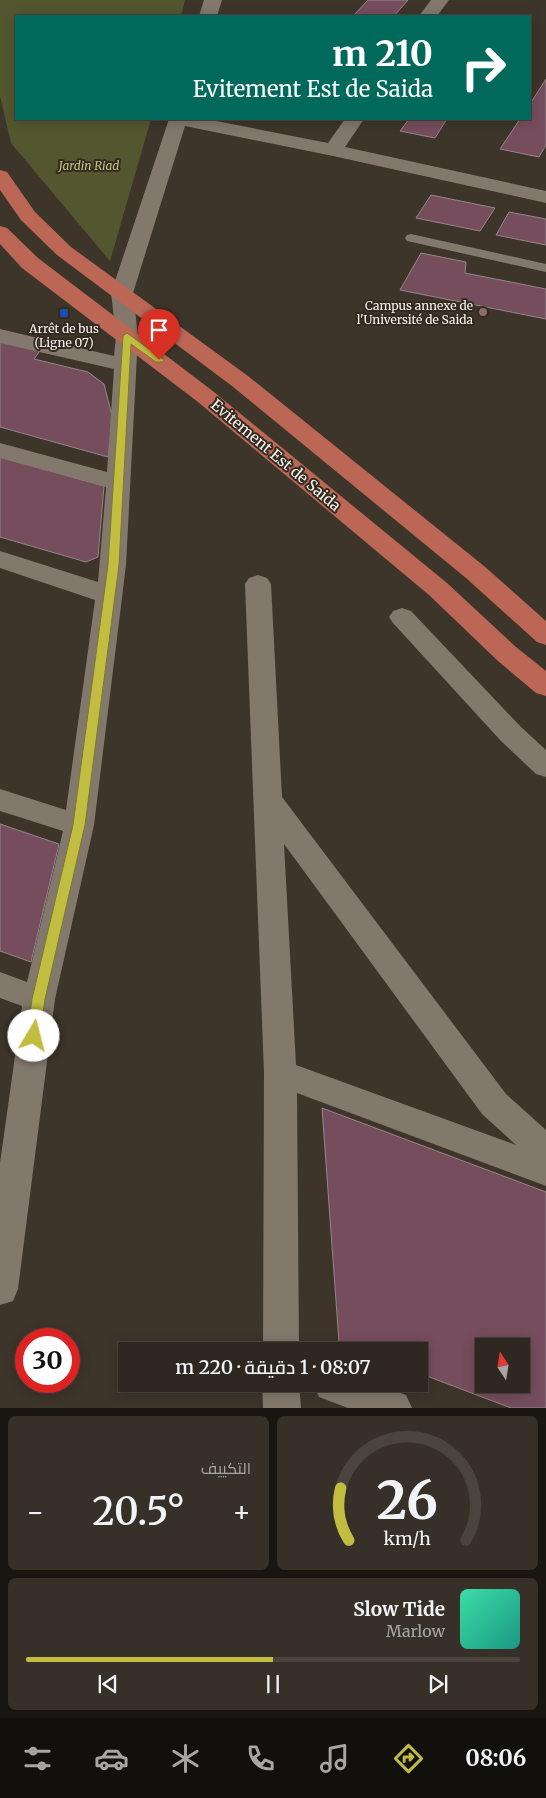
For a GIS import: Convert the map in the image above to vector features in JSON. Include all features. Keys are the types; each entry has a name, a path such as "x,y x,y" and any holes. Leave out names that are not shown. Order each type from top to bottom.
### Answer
{"main road":[{"path":"0,176 28,216 64,251 240,381 460,559 546,636"},
{"name":"Evitement Est de Saida","path":"0,232 30,263 206,397 438,590 506,654 546,686"}],"street":[{"path":"208,15 213,0"},
{"path":"429,15 440,0"},
{"path":"0,1289 7,1183 38,999 79,825 113,565 127,336 122,293 178,120"},
{"path":"183,120 333,150 546,197"},
{"path":"333,150 355,120"},
{"path":"0,336 125,365"},
{"path":"0,450 118,483"},
{"path":"0,559 108,596"},
{"path":"258,584 280,1073 280,1342"},
{"path":"402,617 511,734 546,767"},
{"path":"0,800 79,825"},
{"path":"268,800 494,1104 546,1151"},
{"path":"0,985 38,999"},
{"path":"280,1073 546,1171"},
{"path":"281,1392 282,1408"},
{"path":"352,1392 393,1408"}],"lane":[{"path":"411,238 546,268"}],"green space":[{"name":"Jardin Riad","path":"0,0 185,0 181,15 15,15 15,120 151,120 110,261 11,143 0,96"}],"building":[{"path":"368,0 408,0 395,15 354,15"},
{"path":"546,79 546,145 539,157 500,149 519,120 531,120 531,102"},
{"path":"408,120 446,120 435,138 400,131"},
{"path":"431,195 495,208 480,231 416,218"},
{"path":"509,212 546,219 546,245 496,235"},
{"path":"421,253 466,262 465,273 546,289 546,319 400,290"},
{"path":"0,341 40,351 34,359 88,372 104,384 113,420 108,457 0,427"},
{"path":"0,457 104,486 98,557 86,562 0,537"},
{"path":"0,824 59,844 31,962 0,951"},
{"path":"322,1108 546,1192 546,1408 511,1408 428,1376 428,1342 339,1342"}],"place":[{"name":"Campus annexe de l'Université de Saida","path":"483,312"},
{"name":"Arrêt de bus (Ligne 07)","path":"64,313"}],"route":[{"path":"34,1036 38,999 79,825 113,565 127,336 159,360"}]}
